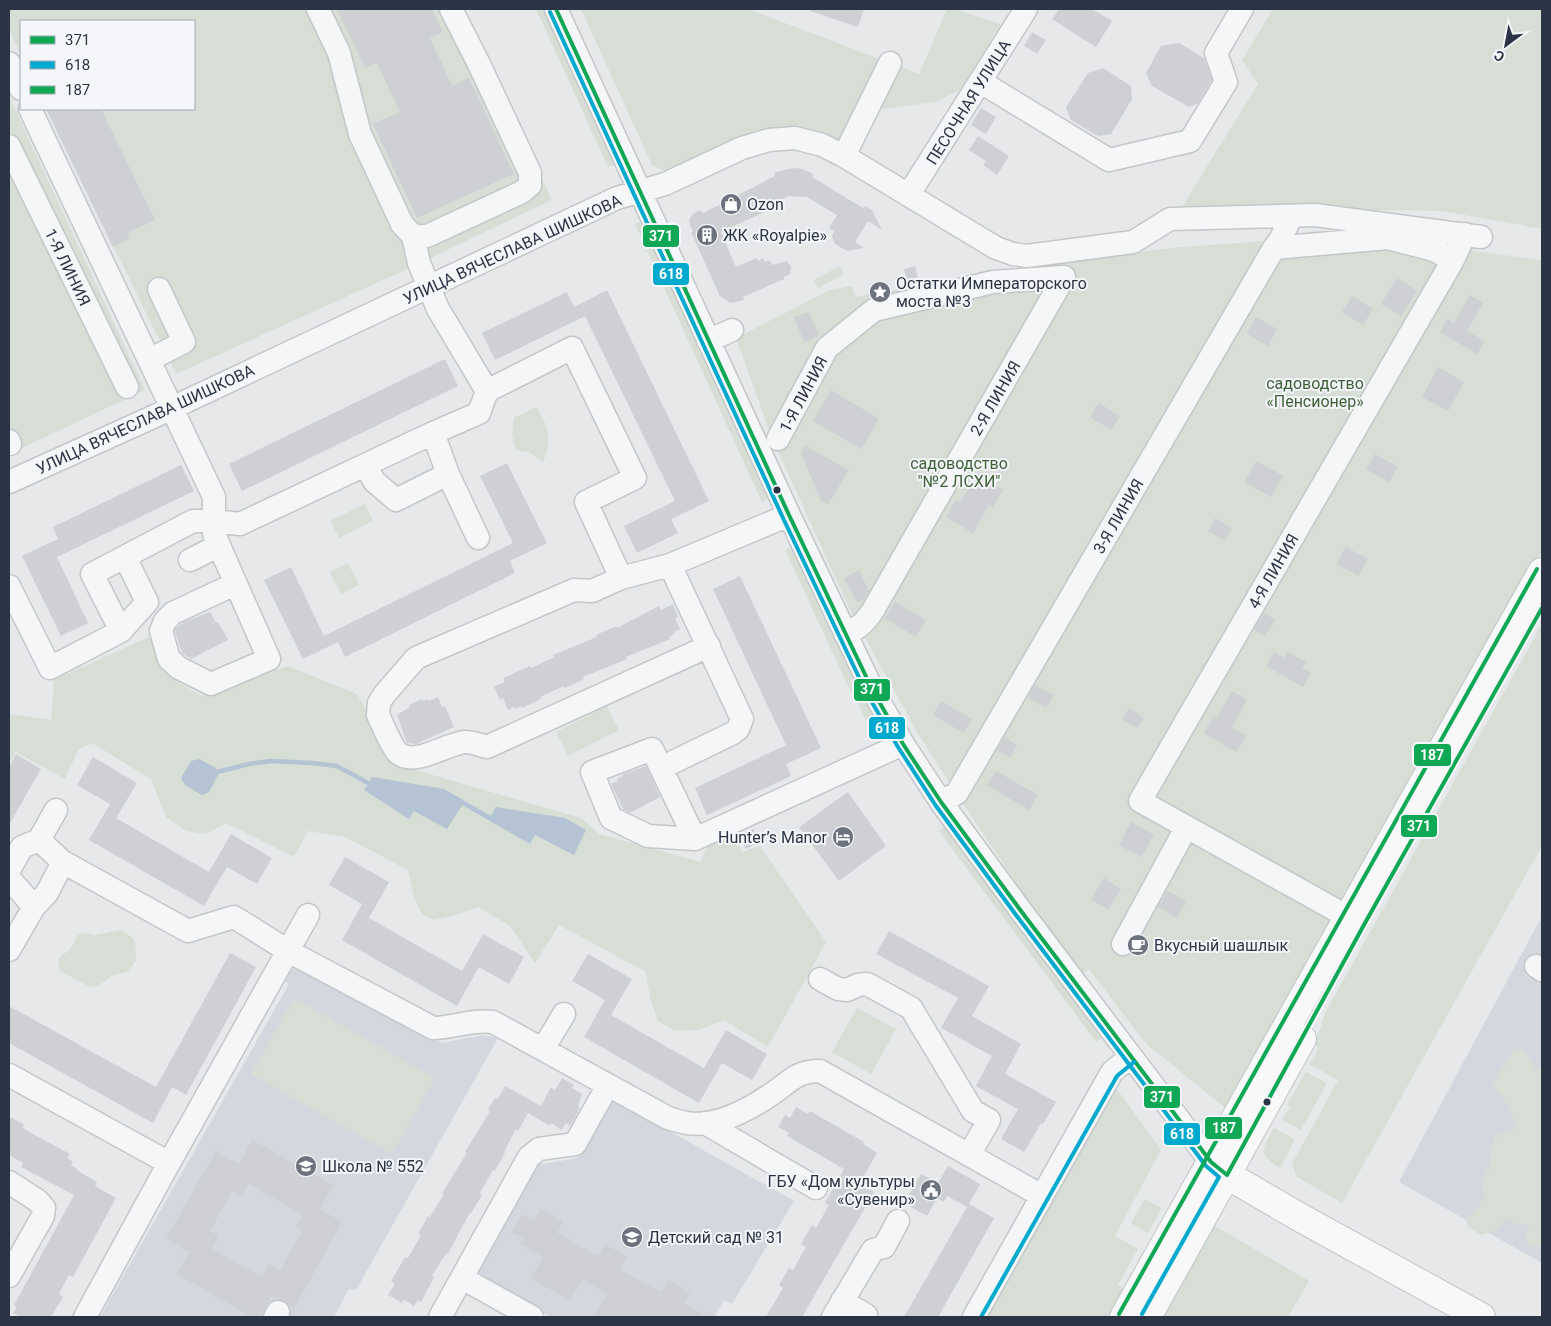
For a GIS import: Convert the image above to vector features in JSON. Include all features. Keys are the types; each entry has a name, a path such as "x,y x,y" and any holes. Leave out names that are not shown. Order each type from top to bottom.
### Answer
{"main road":[{"path":"1147,1317 1219,1168 1350,918 1542,572"},
{"path":"1124,1317 1219,1168 1365,924 1542,608"},
{"path":"1219,1168 1301,1218 1481,1317"}],"street":[{"path":"318,9 339,53 360,134 402,224 413,236 418,263 428,288 438,309 487,391"},
{"path":"556,9 789,515 872,689 903,744 949,798 1026,919 1130,1057 1219,1168"},
{"name":"ПЕСОЧНАЯ УЛИЦА","path":"909,194 1026,9"},
{"path":"981,82 1109,160 1190,140 1226,82 1216,53 1242,9"},
{"path":"413,236 428,236 522,192 530,185 530,173 454,10"},
{"path":"9,63 20,87"},
{"path":"844,156 890,63"},
{"path":"30,110 214,497 214,534 218,546 269,660 212,684 179,668 169,659 160,631 165,621 173,613 234,584"},
{"name":"УЛИЦА ВЯЧЕСЛАВА ШИШКОВА","path":"9,482 172,408 618,198 665,184 742,148 769,140 795,138 822,145 909,194 996,248 1013,254 1027,256 1133,242 1170,219 1291,217"},
{"name":"1-Я ЛИНИЯ","path":"9,146 127,387"},
{"path":"1291,217 1315,215 1464,245"},
{"name":"3-Я ЛИНИЯ","path":"949,798 1277,244 1291,217"},
{"path":"1277,244 1388,238 1434,250 1464,245"},
{"name":"4-Я ЛИНИЯ","path":"1350,918 1140,801 1464,245"},
{"name":"1-Я ЛИНИЯ","path":"778,439 827,348 874,310 993,282 1064,278"},
{"name":"2-Я ЛИНИЯ","path":"846,634 865,623 1064,278"},
{"path":"148,360 184,342 159,289"},
{"path":"708,341 732,330"},
{"path":"120,631 92,574 193,522 214,521 240,524 433,433 480,413 487,391 572,348 635,478 586,502 622,578"},
{"path":"433,433 448,474 478,538"},
{"path":"365,466 376,482 396,500 448,474"},
{"path":"709,646 487,747 464,742 414,758 405,757 396,752 378,715 378,709 384,695 416,658 574,590 592,591 622,578 670,565 789,515"},
{"path":"190,560 218,546"},
{"path":"11,597 50,668 120,631 147,602 125,557"},
{"path":"661,768 733,733 741,724 742,719 670,565"},
{"path":"695,839 652,749 592,772 611,818 648,836 695,839 903,744"},
{"path":"9,870 22,847 39,840 56,810"},
{"path":"1123,944 1186,828"},
{"path":"39,840 63,862 188,931 234,917 288,951 433,1028 447,1028 475,1021 492,1022 668,1118 688,1123 705,1123 744,1111 795,1076 804,1072 820,1071 1042,1196"},
{"path":"9,950 34,907 47,893 63,862"},
{"path":"9,878 34,907"},
{"path":"85,1317 308,915"},
{"path":"820,979 838,989 847,990 858,985 867,984 911,1008 974,1111 989,1120 969,1155"},
{"path":"543,1050 564,1014"},
{"path":"974,1317 1112,1072 1130,1057"},
{"path":"9,1075 169,1163"},
{"path":"440,1317 529,1156 539,1149 575,1144 608,1085"},
{"path":"705,1123 816,1188"},
{"path":"9,1182 38,1201 44,1208 43,1216 9,1276"},
{"path":"865,1317 866,1315 838,1309 873,1250 884,1246 898,1221"},
{"path":"462,1278 532,1317"}],"shaded area":[{"path":"1542,916 1542,1263 1399,1182"},
{"name":"Школа № 552","path":"301,966 442,1043 483,1035 498,1038 356,1290 349,1289 334,1317 100,1317 289,984 285,982 294,967"},
{"name":"Детский сад № 31","path":"611,1103 619,1103 794,1201 732,1304 724,1300 714,1317 551,1317 472,1273 532,1168 537,1165 577,1158 605,1109"}],"green space":[{"path":"9,9 461,9 552,200 405,270 176,374 46,110 195,110 195,20 20,20 20,53 9,29"},
{"path":"536,9 544,10 615,164 608,167"},
{"path":"581,9 748,9 919,74 947,9 953,9 1001,24 960,90 936,102 881,109 861,106 842,147 792,130 667,172 652,165"},
{"path":"1273,9 1542,9 1542,229 1442,211 1182,207 1258,84 1242,60"},
{"path":"9,96 145,390 9,454"},
{"path":"642,221 769,498 762,502 635,224"},
{"path":"1280,240 1458,249 1542,260 1542,551 1229,1111 1149,1046 1089,969 1082,974 1029,902 917,732 851,612 772,438 736,338 830,290 852,286 855,297 872,294 871,288 883,285 885,292 903,288 905,297 1062,262 1170,248"},
{"path":"840,266 844,274 818,288 814,280"},
{"path":"536,407 544,420 548,434 548,448 543,462 529,452 516,450 512,435 514,418"},
{"path":"365,504 373,521 339,538 330,521"},
{"path":"791,547 856,685 888,743 881,747 849,688 785,550"},
{"path":"348,563 359,585 341,594 330,572"},
{"path":"1542,624 1542,846 1342,1203 1297,1177 1292,1164 1338,1080 1309,1064 1319,1048 1315,1045 1325,1013"},
{"path":"149,637 176,681 202,696 288,666 357,694 398,765 581,818 599,834 701,862 708,843 734,835 742,852 760,846 826,942 768,1047 724,1020 699,1030 675,1031 658,1021 650,998 646,972 559,925 535,963 510,926 478,907 453,916 433,920 422,914 414,897 408,870 345,837 308,831 294,857 226,823 206,834 186,831 166,817 151,779 92,743 78,750 65,779 16,752 9,763 9,714 51,720 54,680"},
{"path":"607,706 619,730 568,756 556,732"},
{"path":"945,826 1103,1037 1096,1042 939,831"},
{"path":"122,930 134,939 136,949 136,961 127,972 113,975 97,987 88,986 60,971 59,958 70,949 78,935 86,933 95,935"},
{"path":"294,998 435,1078 392,1154 251,1074"},
{"path":"857,1008 896,1029 871,1074 832,1052"},
{"path":"1523,1048 1536,1070 1542,1070 1542,1246 1531,1247 1525,1238 1529,1225 1516,1224 1508,1218 1496,1230 1481,1235 1468,1227 1466,1219 1485,1199 1481,1182 1491,1163 1490,1151 1495,1137 1516,1127 1507,1104 1491,1086 1514,1050"},
{"path":"1306,1072 1327,1083 1301,1130 1282,1120 1290,1107 1287,1105"},
{"path":"1114,1085 1161,1150 1115,1236 1138,1249 1118,1285 1125,1289 1113,1317 984,1317"},
{"path":"1274,1128 1295,1139 1280,1168 1267,1159 1264,1151"},
{"path":"1145,1199 1162,1208 1148,1233 1131,1223"},
{"path":"1210,1223 1309,1281 1288,1317 1158,1317"}],"water":[{"path":"199,759 216,768 218,775 209,792 202,795 185,785 181,778 191,761"},
{"path":"372,777 444,789 491,816 496,807 565,818 586,830 574,855 535,835 530,844 462,805 447,829 414,811 409,819 364,790"}],"building":[{"path":"337,9 432,9 443,32 430,38 452,86 469,78 514,174 417,218 373,124 400,112 377,63 365,68"},
{"path":"810,9 864,9 858,27 810,11"},
{"path":"1059,9 1092,9 1112,21 1096,47 1052,19"},
{"path":"1032,32 1046,40 1037,54 1024,46"},
{"path":"1179,43 1204,58 1212,80 1198,103 1189,107 1152,86 1146,73 1161,46"},
{"path":"1103,68 1131,86 1132,99 1111,134 1098,136 1071,120 1066,107 1088,73"},
{"path":"981,108 996,117 986,134 971,125"},
{"path":"46,110 101,110 155,220 127,233 130,238 113,247"},
{"path":"978,136 1009,156 997,175 983,165 986,161 969,150"},
{"name":"ЖК «Royalpie»","path":"794,168 803,169 813,174 812,177 863,208 865,206 872,210 882,230 868,221 855,242 864,248 847,251 835,244 832,237 834,231 829,228 837,215 807,197 789,196 771,203 773,208 721,232 736,267 757,258 758,261 763,258 765,262 770,260 772,265 787,261 791,267 790,274 784,277 784,279 743,297 744,300 730,303 720,296 691,232 693,232 689,222 690,218 700,210 703,213 775,176 774,173"},
{"path":"915,266 918,278 907,281 904,269"},
{"path":"1397,278 1417,291 1401,316 1381,304"},
{"path":"607,290 709,501 671,519 678,533 637,553 624,526 675,501 585,316 495,360 482,333 567,292 574,307"},
{"path":"1470,295 1483,303 1467,331 1485,341 1477,354 1440,332 1447,319 1454,323"},
{"path":"1352,296 1373,309 1363,325 1342,312"},
{"path":"809,312 819,336 804,342 794,317"},
{"path":"1256,317 1277,329 1268,346 1247,334"},
{"path":"445,359 458,386 242,491 229,464"},
{"path":"1438,367 1464,382 1448,411 1422,397"},
{"path":"831,390 879,419 861,449 813,421"},
{"path":"1099,403 1120,416 1111,430 1090,417"},
{"path":"805,446 849,470 828,504 821,501 801,453"},
{"path":"1375,454 1398,467 1389,482 1366,469"},
{"path":"1257,461 1283,476 1271,497 1244,482"},
{"path":"507,463 547,543 510,561 515,573 345,657 338,642 303,659 264,580 291,567 324,636 513,543 480,476"},
{"path":"181,465 194,491 57,557 88,623 61,636 22,556 58,539 53,527"},
{"path":"978,474 1003,490 993,507 989,505 973,533 946,517 956,500 960,502"},
{"path":"1215,518 1232,528 1225,540 1208,531"},
{"path":"1346,547 1368,559 1358,576 1336,564"},
{"path":"859,570 869,591 864,599 857,602 844,578"},
{"path":"740,576 821,748 786,764 791,776 707,815 695,788 786,745 713,589"},
{"path":"895,602 926,620 916,637 885,618"},
{"path":"673,604 678,617 675,618 680,629 669,637 670,639 583,677 584,679 565,688 564,686 540,697 541,699 522,708 521,706 515,709 514,707 508,710 503,698 500,700 494,687 505,682 503,678 530,666 531,668 554,657 553,655 597,637 596,635 616,626 617,628 659,606 661,610"},
{"path":"210,612 228,640 191,659 182,653 175,632 176,628 184,622"},
{"path":"1264,613 1275,620 1265,636 1254,630"},
{"path":"1274,652 1284,658 1287,652 1306,662 1302,668 1311,672 1303,687 1266,666"},
{"path":"1035,685 1054,695 1046,708 1028,698"},
{"path":"1232,691 1247,700 1232,727 1246,736 1236,752 1204,733 1214,716 1217,718"},
{"path":"438,697 442,707 445,706 454,727 416,744 407,743 397,715 410,707 409,705 422,699 423,701 428,699 429,701"},
{"path":"941,701 972,719 964,733 933,715"},
{"path":"1129,708 1144,718 1137,728 1122,719"},
{"path":"1005,737 1017,745 1010,758 997,750"},
{"path":"16,754 41,769 9,825 9,767"},
{"path":"93,757 137,783 116,818 209,872 231,834 272,858 257,884 227,867 204,906 89,840 110,804 77,785"},
{"path":"646,766 660,797 630,813 623,809 611,784 618,781 617,779 623,776 623,774"},
{"path":"996,771 1038,795 1029,810 987,785"},
{"name":"Hunter’s Manor","path":"848,792 886,846 839,881 799,827"},
{"path":"1131,822 1154,835 1141,857 1119,845"},
{"path":"753,829 759,842 746,849 739,835"},
{"path":"345,857 389,882 369,918 462,971 483,934 524,957 509,984 479,967 457,1006 342,940 362,904 329,885"},
{"path":"1104,878 1121,889 1108,910 1091,899"},
{"path":"1168,891 1186,901 1177,918 1158,907"},
{"path":"889,931 989,986 972,1016 1021,1044 1005,1074 1056,1102 1024,1152 1001,1139 1018,1109 976,1086 992,1056 941,1028 958,998 876,954"},
{"path":"230,953 256,967 186,1095 172,1087 153,1123 9,1043 9,1006 156,1087"},
{"path":"588,954 632,979 611,1015 704,1068 726,1030 767,1054 752,1080 722,1063 699,1103 584,1037 605,1000 572,981"},
{"path":"562,1078 574,1085 572,1088 582,1094 578,1107 580,1108 570,1126 566,1123 562,1130 551,1123 550,1126 528,1113 518,1131 516,1129 505,1153 480,1193 482,1195 470,1212 448,1254 446,1253 432,1276 434,1277 421,1302 418,1300 414,1306 404,1300 402,1303 388,1295 395,1284 391,1281 405,1257 408,1258 421,1235 418,1234 444,1194 442,1193 467,1153 465,1152 490,1111 488,1110 495,1098 498,1099 505,1086 541,1106 551,1087 555,1090"},
{"path":"796,1107 808,1114 810,1111 864,1142 863,1144 877,1153 859,1184 874,1192 802,1317 766,1317 783,1288 779,1285 789,1268 793,1270 806,1247 801,1244 812,1225 816,1228 829,1205 825,1203 844,1169 787,1136 789,1133 778,1127 785,1115 790,1118"},
{"path":"9,1116 24,1125 22,1128 70,1154 67,1158 73,1162 71,1165 76,1170 97,1182 95,1186 116,1198 73,1277 69,1275 59,1294 63,1297 51,1317 21,1317 13,1313 17,1307 14,1305 74,1195 21,1167 23,1163 9,1155"},
{"path":"252,1140 333,1185 320,1209 342,1222 294,1309 284,1301 272,1296 260,1317 252,1317 177,1274 189,1252 166,1239 216,1151 239,1164","holes":["249,1184 303,1215 296,1227 302,1231 280,1270 269,1264 262,1277 212,1249 219,1236 210,1231 232,1191 242,1196"]},
{"path":"948,1166 980,1184 969,1204 994,1218 938,1317 904,1317 967,1207 947,1196 944,1202 937,1198 927,1216 904,1203 921,1174 938,1183"},
{"path":"541,1209 563,1222 557,1233 598,1256 605,1244 627,1257 620,1270 661,1292 668,1280 690,1293 684,1303 708,1317 593,1317 607,1294 582,1279 570,1301 531,1278 543,1257 520,1244 523,1238 511,1232 522,1214 534,1221"}],"waterway":[{"path":"217,772 271,761 312,763 337,766 368,783"}],"transit line":[{"name":"371","path":"556,9 789,515 872,689 903,744 941,802 1021,911 1211,1162 1227,1175 1365,923 1542,608"},
{"name":"618","path":"550,12 783,518 866,692 898,747 936,806 1206,1166 1219,1177 1142,1314"},
{"name":"187","path":"1119,1314 1537,569"},
{"name":"618","path":"981,1317 1117,1076 1134,1062"}],"place":[{"name":"Ozon","path":"731,204"},
{"name":"ЖК «Royalpie»","path":"707,235"},
{"name":"Остатки Императорского моста №3","path":"880,292"},
{"name":"Hunter’s Manor","path":"843,837"},
{"name":"Вкусный шашлык","path":"1138,945"},
{"name":"Школа № 552","path":"306,1166"},
{"name":"ГБУ «Дом культуры «Сувенир»","path":"931,1190"},
{"name":"Детский сад № 31","path":"632,1237"}],"park label":[{"name":"садоводство «Пенсионер»","path":"1315,392"},
{"name":"садоводство \"№2 ЛСХИ\"","path":"959,472"}]}
